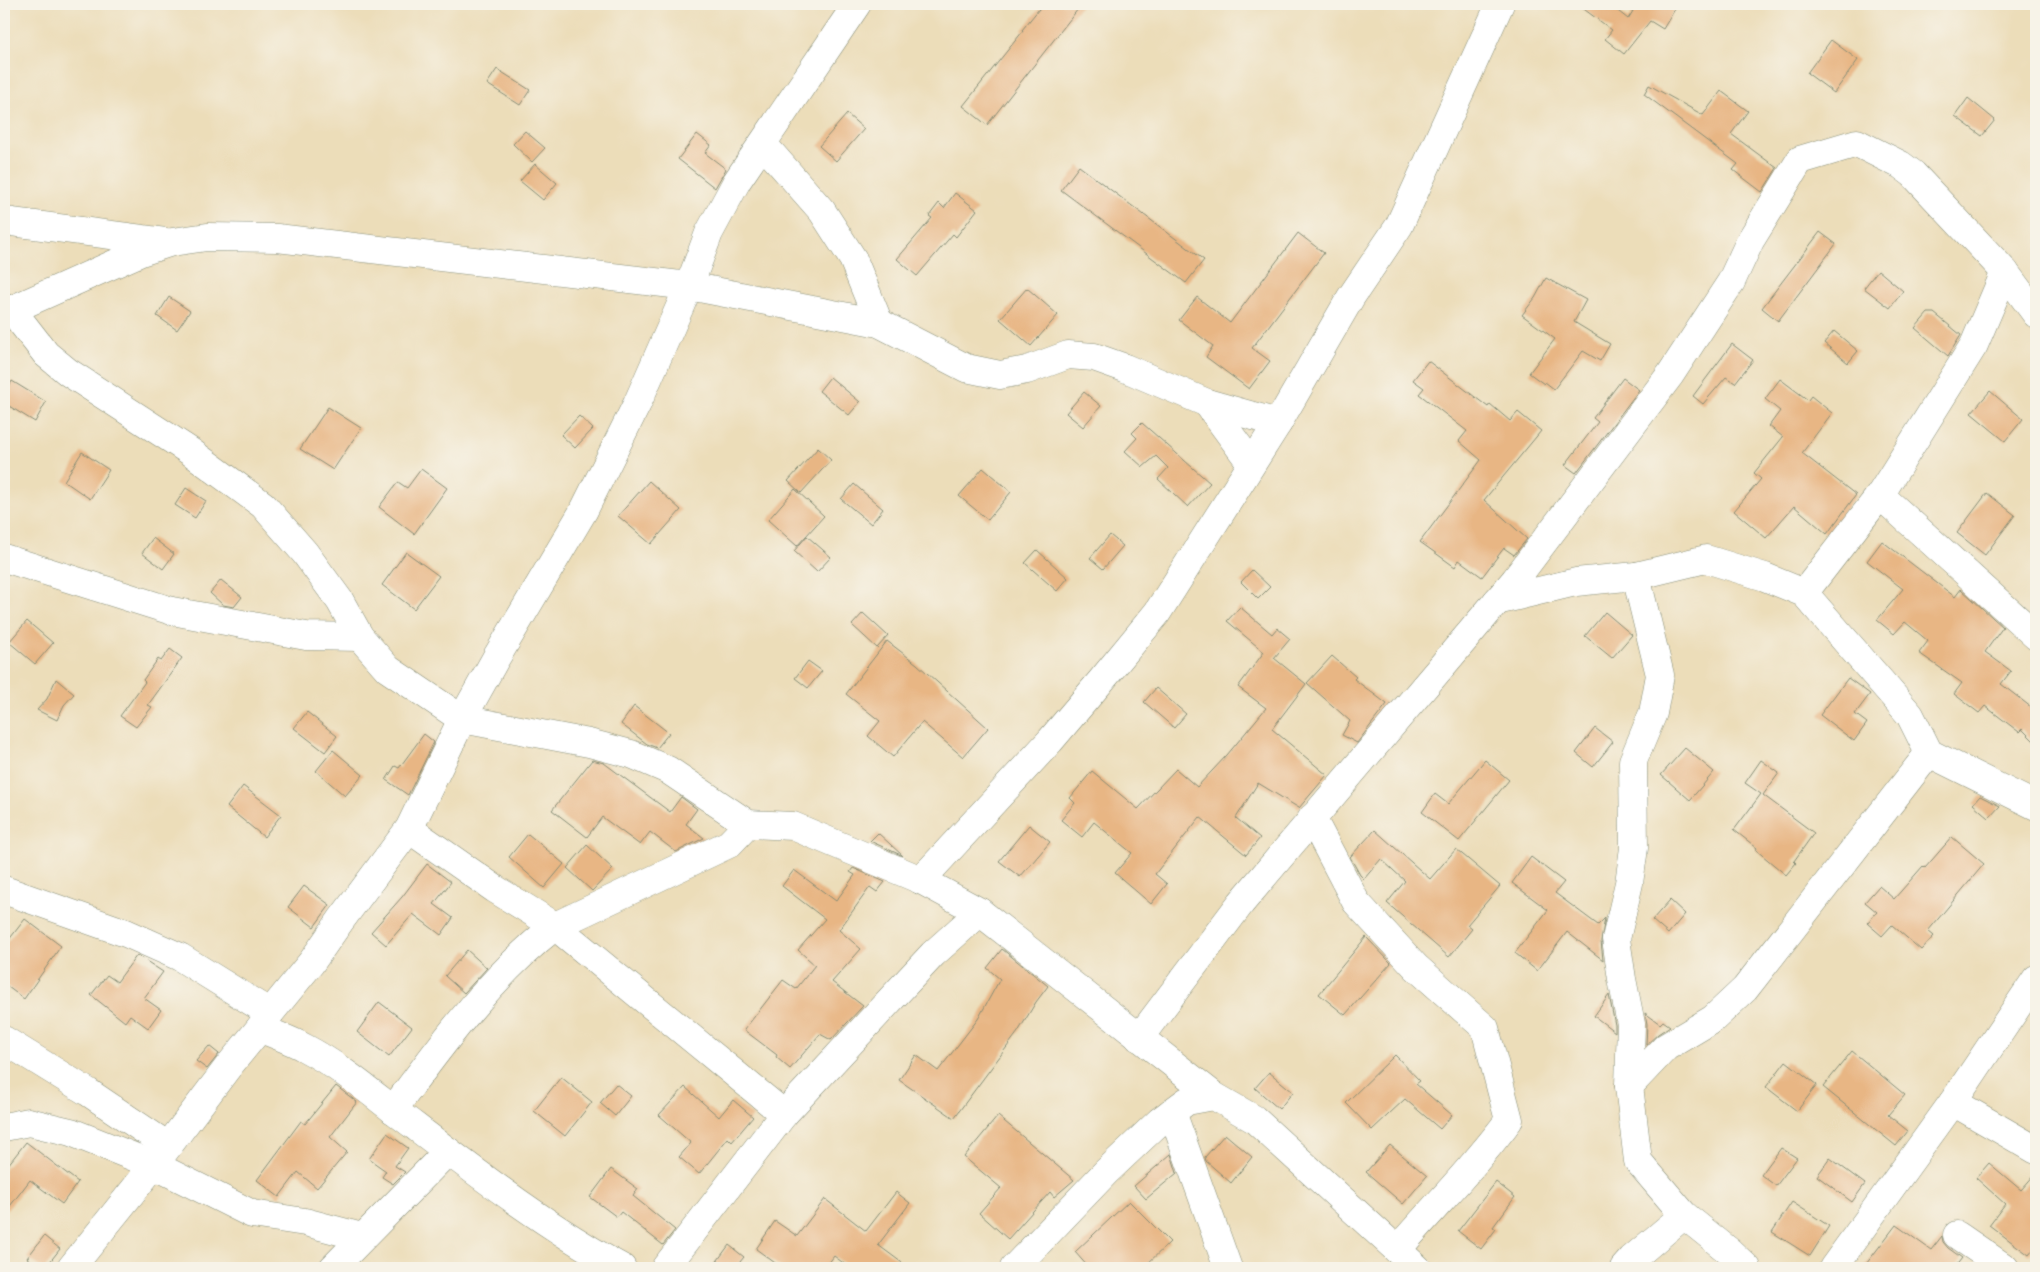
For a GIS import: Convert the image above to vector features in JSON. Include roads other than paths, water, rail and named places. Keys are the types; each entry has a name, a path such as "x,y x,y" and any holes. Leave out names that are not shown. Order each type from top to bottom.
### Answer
{"street":[{"path":"71,1268 311,963 409,829 462,720 496,658 584,510 637,404 689,286 709,233 738,181 857,4"},
{"path":"921,880 1056,734 1157,612 1278,423 1351,297 1399,226 1500,4"},
{"path":"1139,1038 1220,930 1312,818 1515,580 1670,375 1731,282 1750,241 1800,160 1857,143 1901,165 1912,174 2005,272 2036,314"},
{"path":"763,144 822,210 853,259 880,323"},
{"path":"4,221 172,242"},
{"path":"1278,423 1208,403 1094,357 1068,355 1027,370 1000,375 966,368 880,323 689,286 277,238 207,237 172,242 141,252 7,311 46,354 68,372 190,452 263,505 305,553 340,600 360,637 388,669 462,720 590,743 631,754 668,770 748,824 793,826 921,880 980,912 1214,1096 1254,1119 1417,1268"},
{"path":"1804,593 1880,496 1974,345 2005,272"},
{"path":"1208,403 1252,464"},
{"path":"1880,496 2036,636"},
{"path":"4,558 172,611 306,636 360,637"},
{"path":"1497,601 1576,582 1636,576 1706,559 1765,577 1804,593 1910,715 1928,753 2036,806"},
{"path":"1636,576 1660,675 1653,713 1633,761 1634,848 1629,884 1616,939 1631,1024 1629,1086 1638,1162 1684,1215 1747,1268"},
{"path":"1629,1086 1666,1046 1713,1019 1745,988 1928,753"},
{"path":"1312,818 1356,902 1416,967 1485,1028 1510,1120 1486,1151 1397,1250"},
{"path":"392,1110 448,1035 497,979 531,945 555,926 729,844 748,824"},
{"path":"409,829 555,926 784,1114"},
{"path":"4,890 126,933 180,957 265,1021 354,1079 392,1110 448,1151 589,1250 622,1268"},
{"path":"665,1268 784,1114 933,954 980,912"},
{"path":"1833,1268 1952,1102 2036,979"},
{"path":"4,1040 88,1092 161,1155 252,1214 305,1222 362,1237"},
{"path":"1020,1266 1106,1172 1160,1121 1187,1101 1214,1096"},
{"path":"1952,1102 2036,1150"},
{"path":"1172,1112 1228,1268"},
{"path":"4,1127 29,1122 161,1155"},
{"path":"333,1268 448,1151"},
{"path":"1624,1268 1684,1215"},
{"path":"1957,1235 2005,1268"}]}
